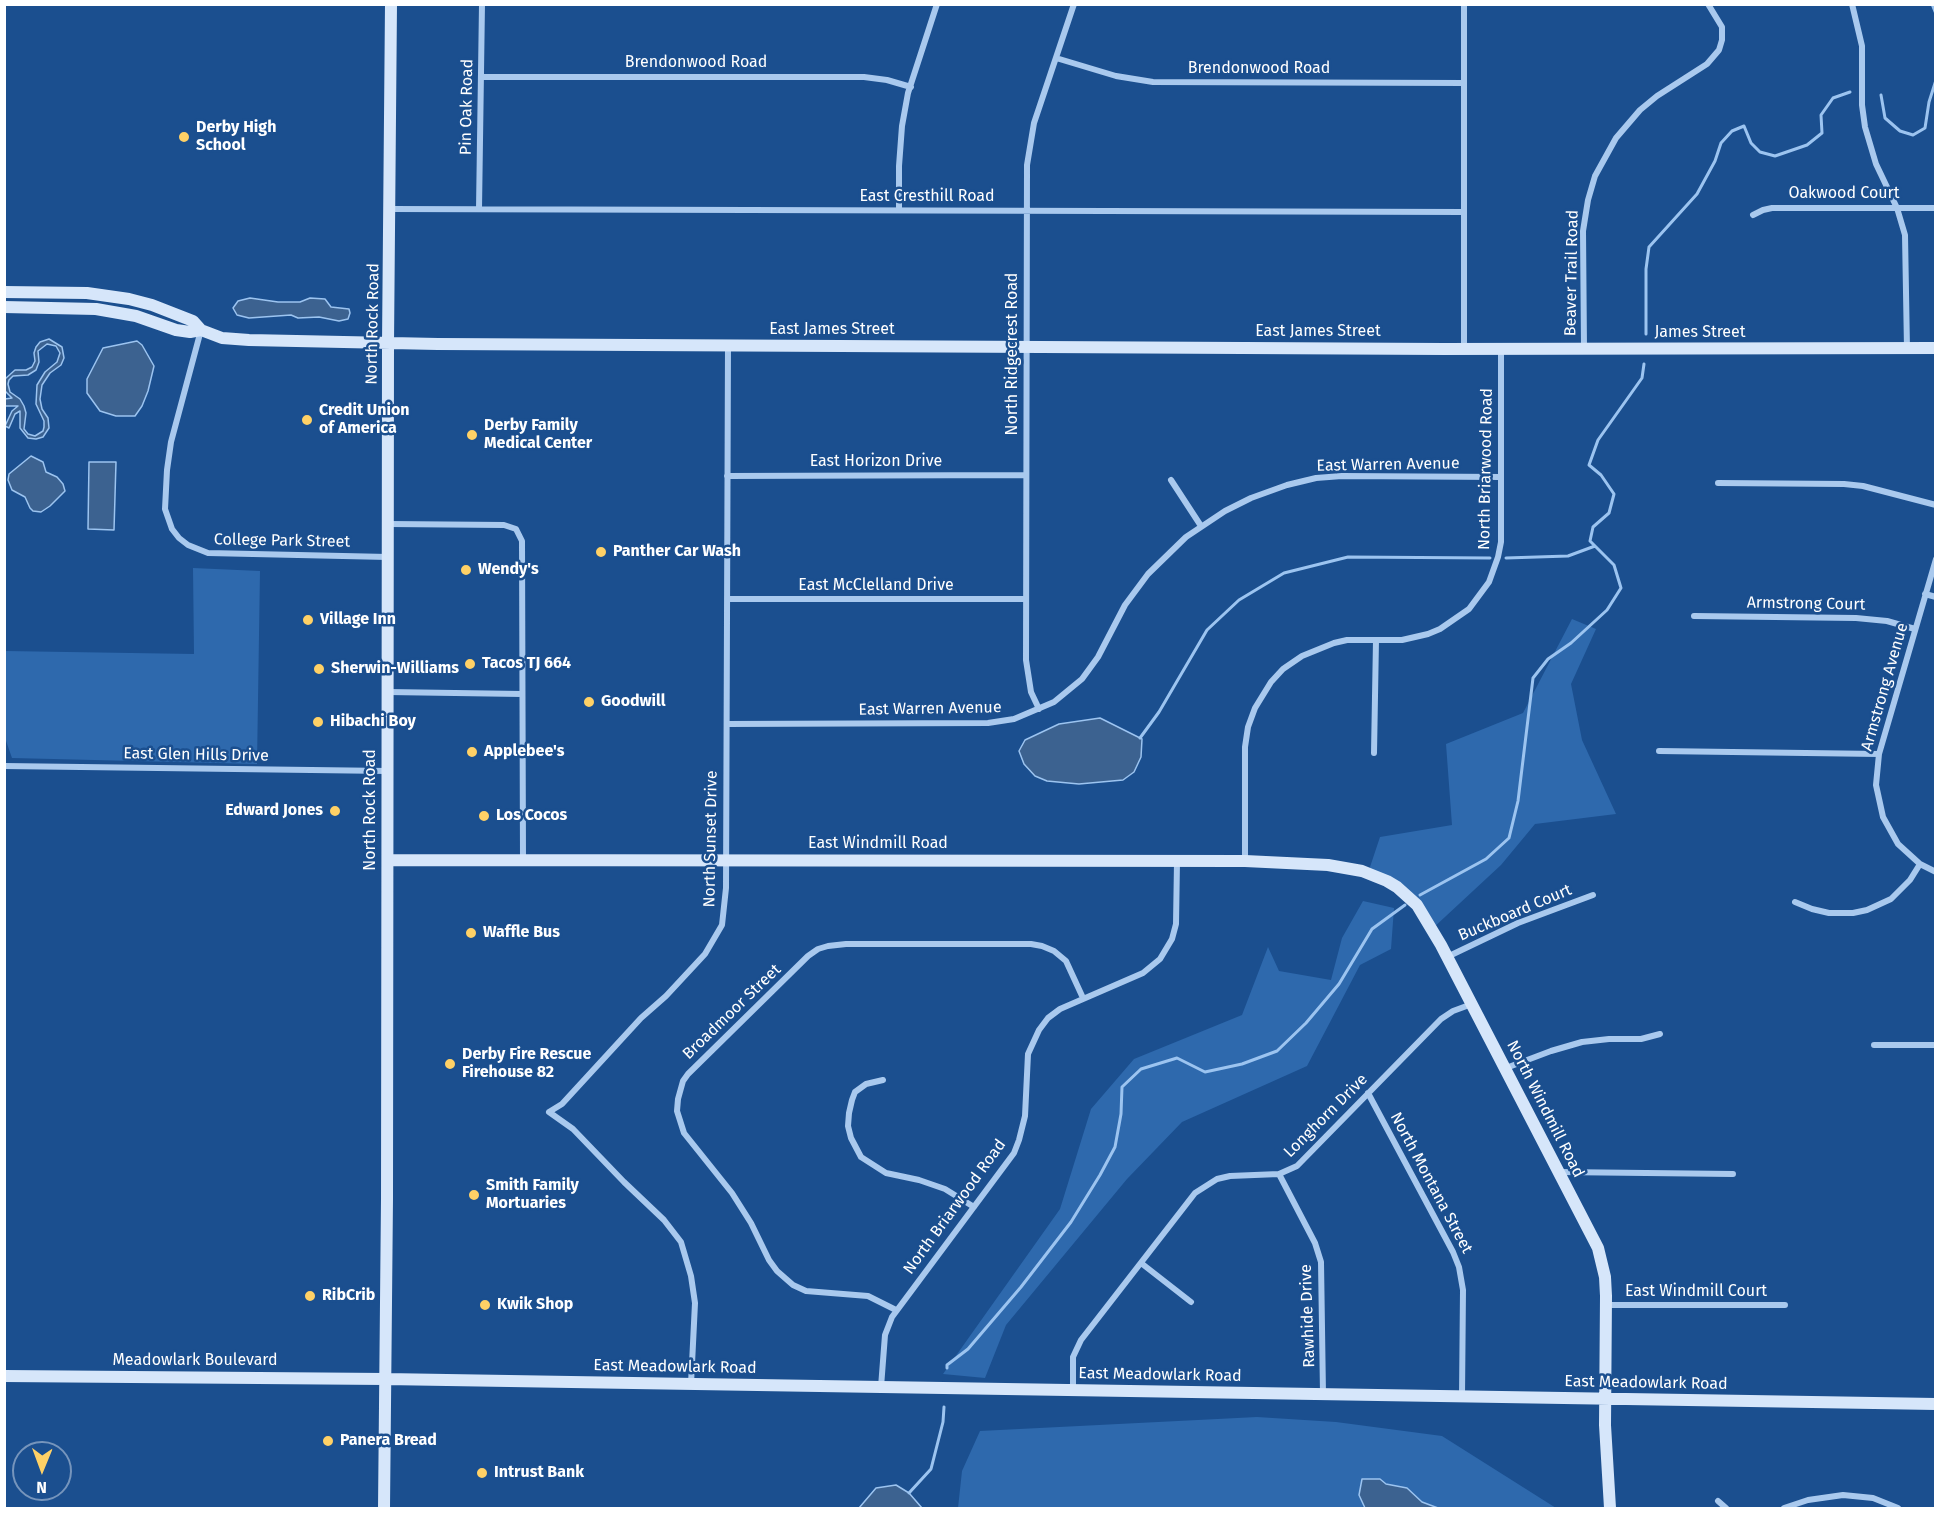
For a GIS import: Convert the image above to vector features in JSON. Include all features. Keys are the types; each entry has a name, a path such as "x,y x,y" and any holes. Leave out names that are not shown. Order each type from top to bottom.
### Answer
{"street":[{"name":"North Rock Road","path":"384,1509 391,4"},
{"name":"Pin Oak Road","path":"480,209 482,4"},
{"path":"899,210 902,126 910,87 937,4"},
{"name":"North Ridgecrest Road","path":"1039,709 1031,692 1026,660 1027,165 1031,138 1074,4"},
{"path":"1464,4 1464,349"},
{"name":"Beaver Trail Road","path":"1584,350 1583,231 1595,176 1616,138 1637,113 1657,96 1707,64 1716,55 1721,45 1723,32 1708,4"},
{"path":"1852,4 1862,46 1862,105 1865,127 1876,164 1898,208 1906,245 1906,349"},
{"name":"Brendonwood Road","path":"1056,58 1116,76 1160,83 1464,83"},
{"name":"Brendonwood Road","path":"481,77 864,77 910,87"},
{"name":"Oakwood Court","path":"1753,215 1772,208 1935,208"},
{"name":"East Cresthill Road","path":"390,209 1464,212"},
{"name":"East James Street","path":"4,292 87,293 129,299 152,305 193,321 201,330 235,340 728,346 1464,349"},
{"name":"East James Street","path":"4,307 96,309 136,316 176,330 190,332 201,330"},
{"name":"College Park Street","path":"201,330 171,442 167,470 165,509 172,529 179,538 208,554 389,557"},
{"name":"North Sunset Drive","path":"691,1384 695,1303 691,1276 681,1242 664,1220 573,1129 549,1112 562,1104 641,1018 666,996 705,954 722,924 726,888 728,346"},
{"name":"James Street","path":"1464,349 1935,348"},
{"name":"North Briarwood Road","path":"1245,861 1245,747 1248,727 1262,696 1283,669 1317,648 1347,640 1414,638 1440,629 1464,613 1482,593 1494,570 1501,542 1501,349"},
{"name":"East Horizon Drive","path":"727,476 1026,475"},
{"name":"East Warren Avenue","path":"727,724 988,723 1014,719 1039,709 1066,694 1082,679 1098,657 1111,630 1136,589 1171,550 1201,526 1251,498 1287,485 1316,478 1342,476 1501,477"},
{"path":"1171,480 1201,526"},
{"path":"1718,483 1844,484 1863,486 1935,505"},
{"path":"389,524 504,525 516,529 522,541 523,860"},
{"name":"Armstrong Avenue","path":"1935,559 1879,754 1876,785 1882,817 1898,844 1920,864 1935,872"},
{"path":"1925,594 1935,597"},
{"name":"East McClelland Drive","path":"727,599 1026,599"},
{"name":"Armstrong Court","path":"1694,615 1856,618 1887,621 1915,629"},
{"path":"1374,753 1376,640"},
{"path":"388,693 522,694"},
{"path":"1659,751 1879,754"},
{"name":"East Glen Hills Drive","path":"4,766 388,771"},
{"name":"East Windmill Road","path":"388,860 1245,861 1328,865 1368,873"},
{"name":"North Briarwood Road","path":"881,1387 885,1335 892,1317 1014,1153 1025,1116 1027,1062 1039,1030 1054,1013 1066,1005 1143,973 1165,953 1176,924 1177,862"},
{"path":"1795,902 1829,913 1853,913 1867,910 1890,899 1910,880 1920,864"},
{"name":"North Windmill Road","path":"1368,873 1397,887 1417,905 1448,957 1598,1248 1605,1277 1605,1398 1610,1509"},
{"name":"Buckboard Court","path":"1448,957 1518,923 1593,895"},
{"name":"Broadmoor Street","path":"896,1311 868,1296 806,1292 793,1286 777,1271 732,1193 684,1133 677,1111 678,1099 688,1074 808,956 828,946 846,944 1031,944 1042,946 1054,951 1066,962 1083,998"},
{"name":"Longhorn Drive","path":"1072,1390 1072,1363 1075,1351 1200,1189 1217,1179 1230,1176 1279,1174 1291,1170 1441,1019 1453,1011 1472,1004"},
{"path":"1506,1068 1582,1042 1641,1039 1660,1034"},
{"path":"1874,1045 1935,1045"},
{"path":"883,1080 866,1084 855,1092 852,1100 848,1126 861,1158 886,1173 919,1180 945,1189 974,1207"},
{"name":"North Montana Street","path":"1368,1093 1459,1267 1463,1290 1462,1396"},
{"path":"1559,1172 1733,1174"},
{"name":"Rawhide Drive","path":"1279,1174 1315,1243 1321,1262 1323,1394"},
{"path":"1142,1263 1191,1302"},
{"name":"East Windmill Court","path":"1606,1305 1785,1305"},
{"name":"Meadowlark Boulevard","path":"4,1376 385,1379"},
{"name":"East Meadowlark Road","path":"385,1379 1935,1404"},
{"path":"1784,1509 1808,1500 1843,1495 1873,1498 1898,1509"},
{"path":"1718,1501 1726,1509"}],"shaded area":[{"path":"250,298 278,302 300,302 310,298 325,299 331,307 349,309 350,313 348,319 339,321 319,317 298,318 291,315 249,318 237,315 233,308 238,301"},
{"path":"49,339 62,347 64,358 61,365 50,373 42,385 40,399 42,409 48,418 49,428 43,437 28,438 20,428 20,411 15,414 9,428 5,426 12,411 18,406 5,406 5,399 12,398 5,391 5,379 15,370 26,370 32,367 36,347 40,342","holes":["47,344 56,346 60,353 57,362 45,372 37,385 36,404 44,421 44,427 43,431 35,436 28,434 24,429 26,413 24,406 20,399 10,392 8,384 13,376 28,375 36,370 39,362 38,351"]},
{"path":"137,341 142,345 154,366 142,406 135,416 116,416 100,411 87,393 87,379 103,348"},
{"path":"31,456 43,462 46,472 57,477 65,491 41,512 33,511 25,497 12,490 8,480 9,474"},
{"path":"89,462 116,462 114,530 88,529"},
{"path":"193,568 260,571 257,764 12,758 5,738 5,651 194,654"},
{"path":"1572,619 1596,629 1571,684 1582,740 1616,814 1535,824 1501,865 1432,929 1417,905 1368,873 1380,837 1452,825 1446,744 1523,713"},
{"path":"1100,718 1142,739 1141,757 1134,772 1123,780 1079,784 1047,781 1035,776 1024,764 1019,751 1025,740 1059,724"},
{"path":"1363,901 1394,908 1391,949 1360,965 1307,1066 1182,1122 1127,1179 1006,1325 985,1378 943,1374 1060,1209 1091,1109 1134,1059 1242,1015 1268,947 1279,971 1331,980 1342,938"},
{"path":"1257,1417 1336,1422 1442,1436 1556,1508 1368,1508 1365,1506 1358,1508 958,1508 962,1471 980,1431"},
{"path":"1362,1479 1380,1479 1386,1484 1407,1488 1422,1502 1438,1508 1365,1508 1359,1495"},
{"path":"896,1485 909,1493 922,1508 859,1508 876,1488"}],"waterway":[{"path":"1932,4 1936,14"},
{"path":"1881,95 1885,118 1900,131 1913,135 1925,128 1929,102 1936,80"},
{"path":"1646,334 1646,269 1649,247 1697,194 1715,161 1721,143 1732,131 1744,126 1751,143 1760,152 1775,156 1807,145 1822,133 1821,115 1833,98 1850,92"},
{"path":"1420,895 1486,859 1509,838 1518,801 1533,678 1548,659 1571,643 1607,610 1621,588 1614,565 1590,541 1593,527 1609,513 1614,494 1601,475 1589,465 1598,440 1642,378 1644,364"},
{"path":"1506,558 1568,556 1595,546"},
{"path":"1140,738 1159,712 1207,630 1239,600 1284,573 1348,557 1490,558"},
{"path":"947,1368 947,1365 968,1349 1021,1287 1071,1222 1115,1147 1121,1114 1122,1087 1141,1069 1177,1058 1205,1072 1242,1064 1277,1051 1306,1023 1339,984 1372,929 1405,905"},
{"path":"909,1493 931,1469 943,1422 944,1407"}],"place":[{"name":"Derby High School","path":"184,137"},
{"name":"Credit Union of America","path":"307,420"},
{"name":"Derby Family Medical Center","path":"472,435"},
{"name":"Panther Car Wash","path":"601,552"},
{"name":"Wendy's","path":"466,570"},
{"name":"Village Inn","path":"308,620"},
{"name":"Tacos TJ 664","path":"470,664"},
{"name":"Sherwin-Williams","path":"319,669"},
{"name":"Goodwill","path":"589,702"},
{"name":"Hibachi Boy","path":"318,722"},
{"name":"Applebee's","path":"472,752"},
{"name":"Edward Jones","path":"335,811"},
{"name":"Los Cocos","path":"484,816"},
{"name":"Waffle Bus","path":"471,933"},
{"name":"Derby Fire Rescue Firehouse 82","path":"450,1064"},
{"name":"Smith Family Mortuaries","path":"474,1195"},
{"name":"RibCrib","path":"310,1296"},
{"name":"Kwik Shop","path":"485,1305"},
{"name":"Panera Bread","path":"328,1441"},
{"name":"Intrust Bank","path":"482,1473"}]}
